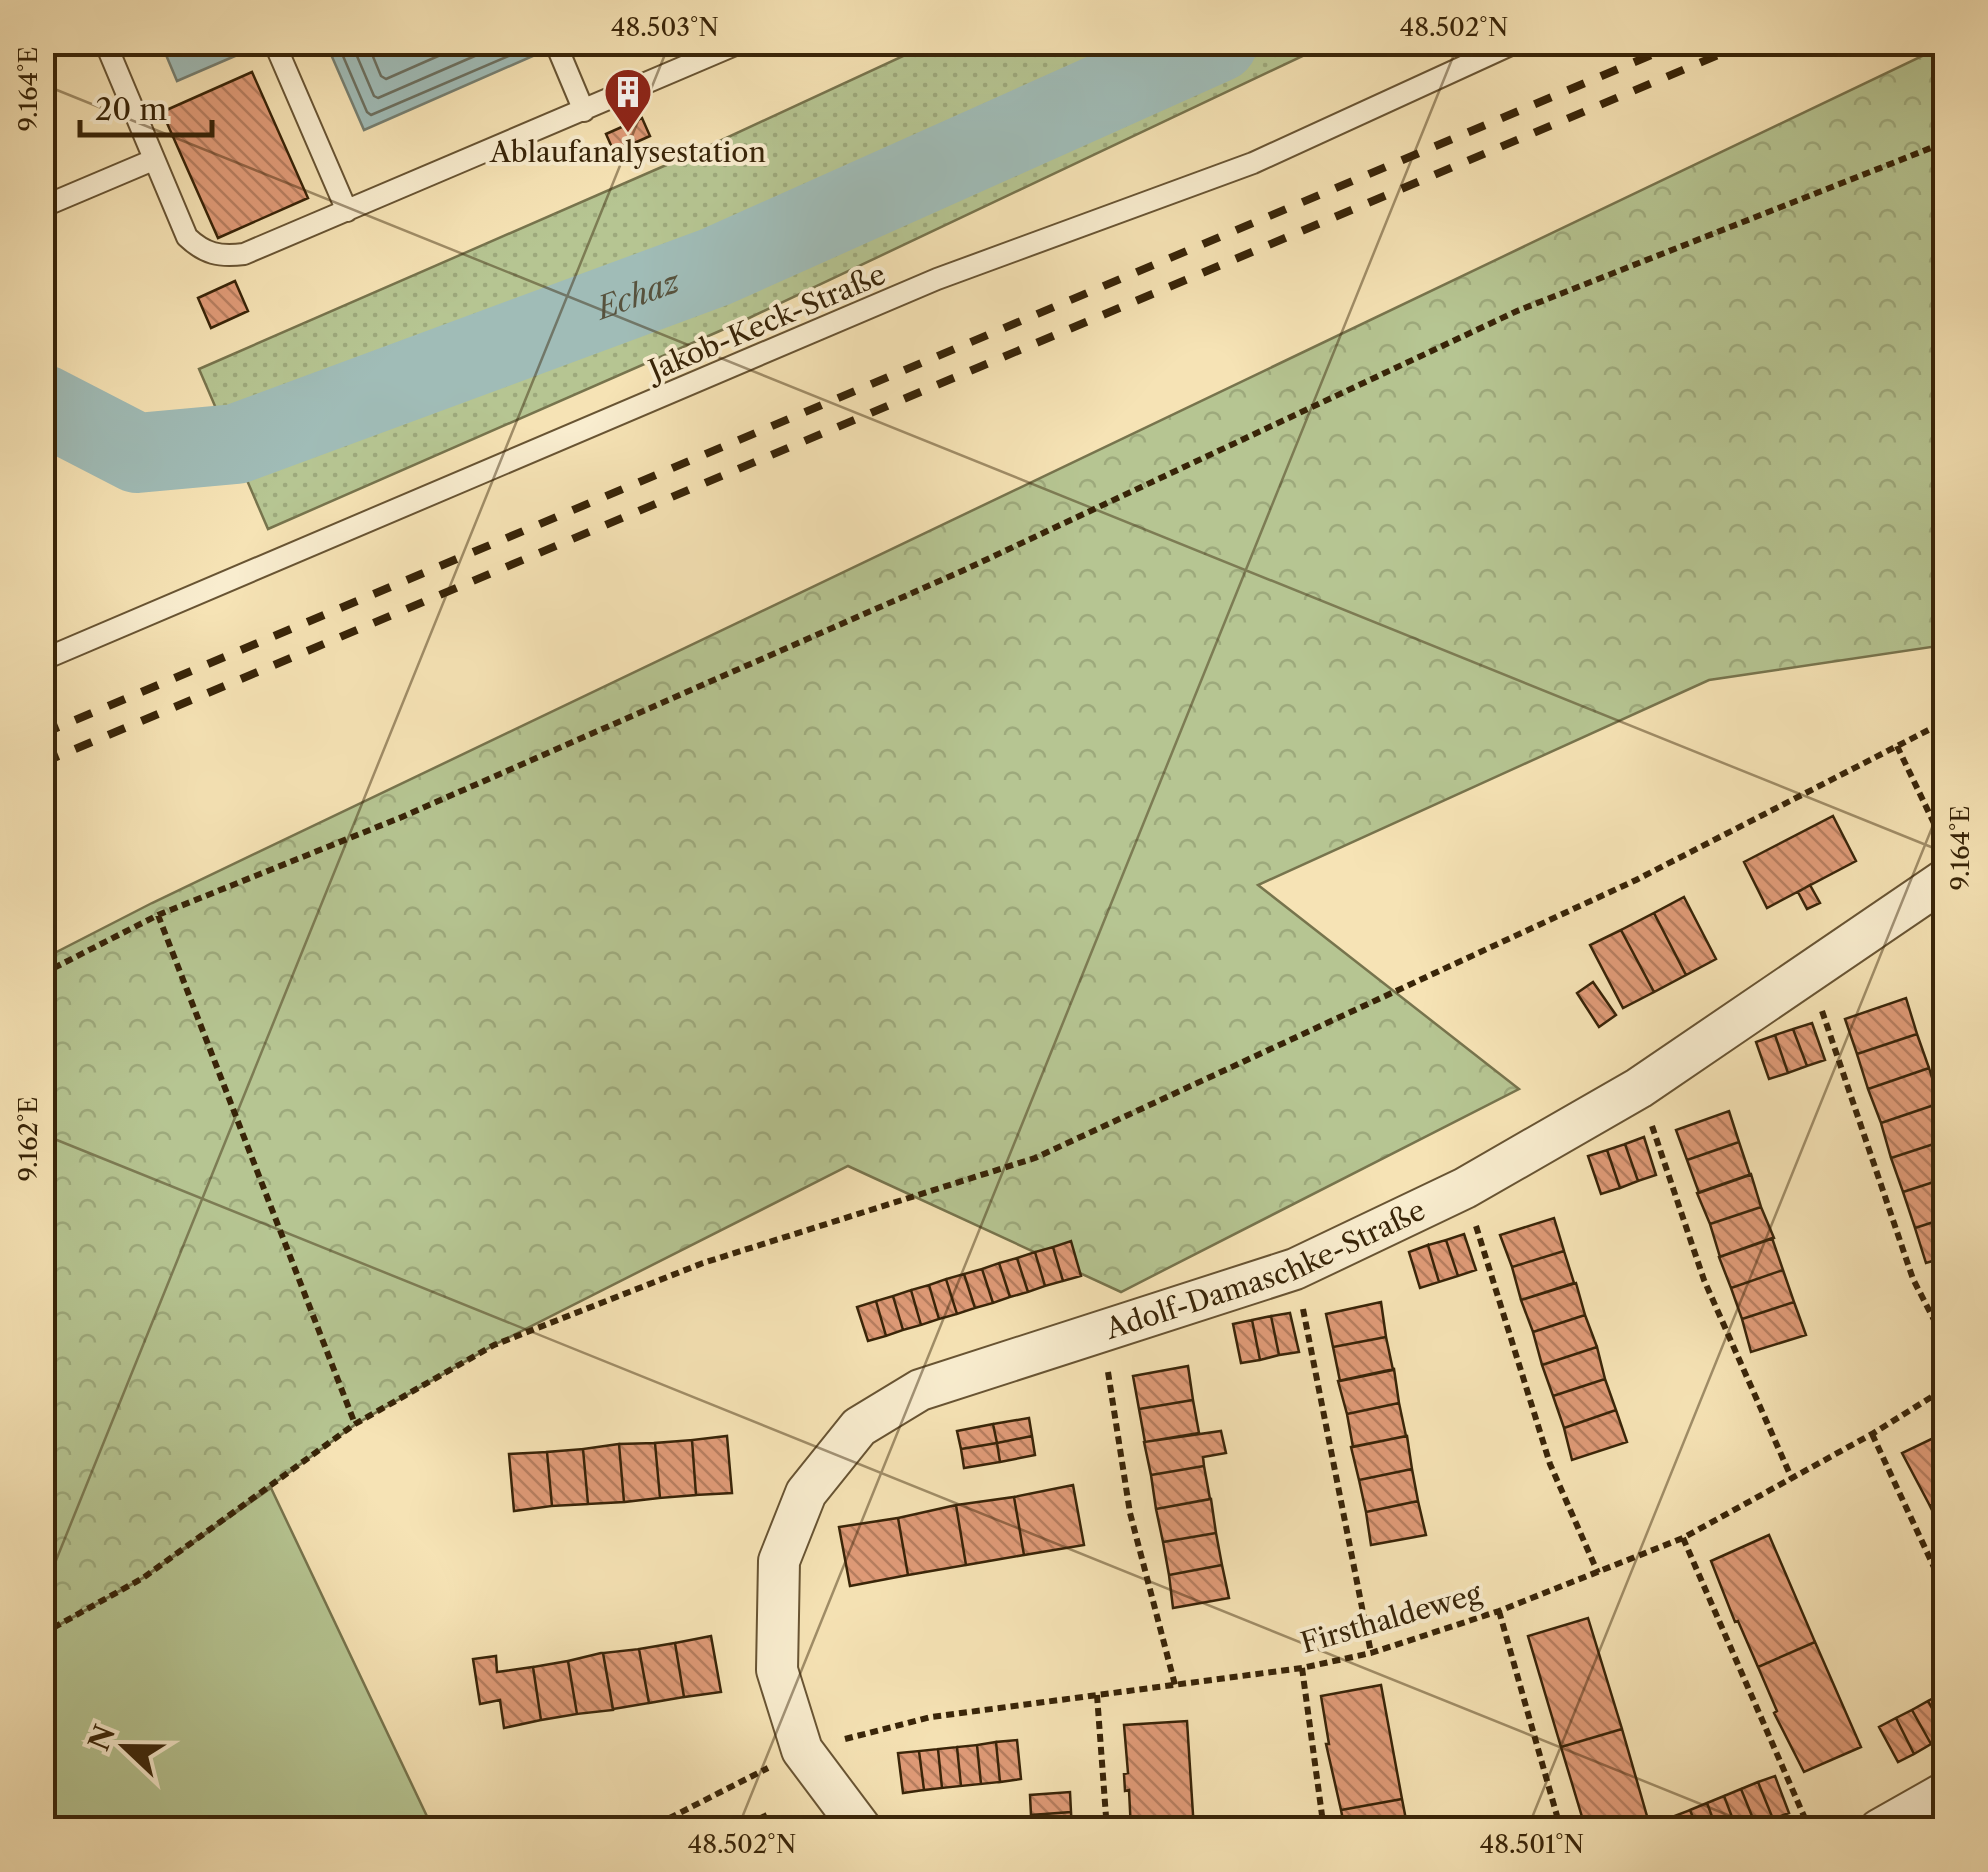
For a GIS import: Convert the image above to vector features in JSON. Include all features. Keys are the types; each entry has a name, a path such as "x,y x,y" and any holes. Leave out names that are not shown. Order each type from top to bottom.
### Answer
{"street":[{"name":"Adolf-Damaschke-Straße","path":"862,1830 802,1750 776,1670 779,1561 806,1493 859,1427 920,1390 1295,1269 1465,1188 1638,1088 1946,879"},
{"path":"1878,1830 1946,1792"}],"lane":[{"path":"105,42 187,237 202,251 222,257 244,254 742,42"},
{"path":"274,42 348,211"},
{"path":"555,42 584,111"},
{"name":"Jakob-Keck-Straße","path":"43,661 937,279 1253,163 1516,42"},
{"path":"42,207 153,160"}],"path":[{"path":"42,974 158,915 402,818 962,571 1517,310 1946,142"},
{"path":"42,1634 143,1578 356,1424 494,1346 686,1270 1036,1158 1636,880 1946,721"},
{"path":"1898,746 1946,848"},
{"path":"158,915 356,1424"},
{"path":"1810,972 1914,1279 1946,1342"},
{"path":"1638,1088 1704,1280 1792,1479"},
{"path":"1465,1188 1550,1464 1598,1573"},
{"path":"1295,1269 1371,1653"},
{"path":"1101,1332 1130,1514 1175,1684"},
{"name":"Firsthaldeweg","path":"646,1830 802,1750 931,1717 1302,1668 1371,1653 1499,1611 1682,1538 1872,1434 1946,1388"},
{"path":"1872,1434 1946,1592"},
{"path":"1682,1538 1810,1830"},
{"path":"1499,1611 1561,1830"},
{"path":"1302,1668 1324,1830"},
{"path":"1097,1695 1107,1830"}],"green space":[{"path":"931,43 1330,43 747,319 268,529 199,369 696,152"},
{"path":"1945,45 1945,645 1709,680 1258,885 1519,1089 1121,1292 848,1166 494,1345 356,1424 143,1578 43,1634 43,959 152,903"},
{"path":"271,1488 433,1829 43,1829 43,1634 143,1578"}],"water":[{"path":"161,43 238,43 242,53 177,81"},
{"path":"326,43 530,43 535,55 364,130"}],"building":[{"path":"252,72 308,198 218,238 162,112"},
{"name":"Ablaufanalysestation","path":"642,118 650,136 614,152 606,134"},
{"path":"235,281 248,311 211,328 198,298"},
{"path":"1833,816 1856,861 1767,908 1744,862"},
{"path":"1810,885 1820,903 1807,909 1798,892"},
{"path":"1684,897 1716,959 1686,975 1654,913"},
{"path":"1654,913 1686,975 1654,992 1621,930"},
{"path":"1621,930 1654,992 1623,1008 1590,945"},
{"path":"1593,982 1616,1015 1599,1027 1577,993"},
{"path":"1906,998 1917,1034 1857,1054 1845,1019"},
{"path":"1812,1023 1825,1060 1807,1066 1793,1029"},
{"path":"1793,1029 1807,1066 1788,1073 1775,1035"},
{"path":"1917,1034 1929,1068 1868,1089 1857,1054"},
{"path":"1775,1035 1788,1073 1769,1079 1756,1042"},
{"path":"1929,1068 1940,1103 1881,1123 1868,1089"},
{"path":"1940,1103 1946,1120 1946,1140 1891,1158 1881,1123"},
{"path":"1729,1111 1739,1142 1687,1160 1676,1130"},
{"path":"1644,1137 1656,1175 1638,1181 1625,1144"},
{"path":"1946,1140 1946,1178 1903,1192 1891,1158"},
{"path":"1739,1142 1750,1175 1699,1193 1687,1160"},
{"path":"1625,1144 1638,1181 1620,1188 1607,1150"},
{"path":"1607,1150 1620,1188 1601,1194 1588,1156"},
{"path":"1751,1174 1761,1207 1710,1224 1697,1193"},
{"path":"1946,1178 1946,1218 1915,1228 1903,1192"},
{"path":"1761,1207 1774,1238 1720,1257 1710,1224"},
{"path":"1554,1218 1564,1251 1512,1267 1500,1235"},
{"path":"1946,1218 1946,1257 1926,1263 1915,1228"},
{"path":"1464,1234 1476,1270 1458,1276 1446,1240"},
{"path":"1772,1238 1783,1270 1731,1288 1719,1257"},
{"path":"1446,1240 1458,1276 1439,1282 1428,1245"},
{"path":"1071,1241 1081,1276 1063,1281 1053,1247"},
{"path":"1428,1245 1439,1282 1420,1288 1409,1252"},
{"path":"1053,1247 1063,1281 1045,1286 1035,1252"},
{"path":"1564,1251 1574,1283 1521,1300 1512,1267"},
{"path":"1035,1252 1045,1286 1028,1292 1017,1258"},
{"path":"1017,1258 1028,1292 1010,1297 999,1263"},
{"path":"999,1263 1010,1297 993,1303 982,1269"},
{"path":"982,1269 993,1303 975,1308 964,1274"},
{"path":"1783,1270 1794,1302 1742,1319 1731,1288"},
{"path":"964,1274 975,1308 957,1314 946,1279"},
{"path":"946,1279 957,1314 939,1319 929,1285"},
{"path":"1576,1283 1585,1315 1533,1332 1521,1300"},
{"path":"929,1285 939,1319 921,1325 911,1290"},
{"path":"911,1290 921,1325 903,1330 893,1296"},
{"path":"893,1296 903,1330 886,1336 876,1301"},
{"path":"876,1301 886,1336 868,1341 857,1307"},
{"path":"1381,1302 1386,1337 1333,1347 1326,1314"},
{"path":"1794,1302 1806,1335 1751,1352 1742,1319"},
{"path":"1290,1313 1299,1352 1279,1355 1271,1316"},
{"path":"1585,1315 1597,1347 1542,1365 1533,1332"},
{"path":"1271,1316 1279,1355 1260,1360 1252,1320"},
{"path":"1252,1320 1260,1360 1241,1363 1233,1324"},
{"path":"1386,1337 1393,1370 1340,1381 1333,1347"},
{"path":"1597,1347 1605,1379 1553,1396 1542,1365"},
{"path":"1188,1366 1193,1400 1139,1409 1133,1376"},
{"path":"1394,1369 1399,1403 1347,1414 1338,1381"},
{"path":"1605,1379 1616,1410 1564,1428 1553,1396"},
{"path":"1193,1400 1199,1433 1145,1442 1139,1409"},
{"path":"1399,1403 1406,1436 1353,1447 1347,1414"},
{"path":"1616,1410 1627,1442 1572,1460 1564,1428"},
{"path":"1029,1418 1032,1436 997,1443 993,1424"},
{"path":"993,1424 997,1443 961,1449 957,1431"},
{"path":"1221,1431 1226,1453 1203,1457 1204,1466 1151,1475 1144,1442"},
{"path":"1946,1432 1946,1499 1930,1506 1902,1453"},
{"path":"727,1436 732,1493 696,1495 692,1440"},
{"path":"1032,1436 1035,1455 1000,1462 997,1443"},
{"path":"1407,1436 1412,1469 1359,1480 1351,1447"},
{"path":"692,1440 696,1495 660,1498 655,1443"},
{"path":"655,1443 660,1498 624,1502 619,1444"},
{"path":"997,1443 1000,1462 964,1468 961,1449"},
{"path":"619,1444 624,1502 588,1504 583,1449"},
{"path":"583,1449 588,1504 552,1506 547,1452"},
{"path":"547,1452 552,1506 514,1511 509,1454"},
{"path":"1204,1466 1210,1499 1156,1509 1151,1475"},
{"path":"1412,1469 1418,1501 1366,1512 1359,1480"},
{"path":"1073,1485 1084,1545 1024,1555 1014,1497"},
{"path":"1014,1497 1024,1555 966,1565 956,1505"},
{"path":"1211,1499 1216,1533 1163,1542 1156,1509"},
{"path":"1946,1499 1946,1538 1930,1506"},
{"path":"1418,1501 1426,1535 1371,1545 1366,1512"},
{"path":"956,1505 966,1565 908,1575 898,1518"},
{"path":"898,1518 908,1575 850,1586 839,1527"},
{"path":"1216,1533 1222,1565 1169,1575 1163,1542"},
{"path":"1769,1535 1815,1642 1758,1667 1711,1561"},
{"path":"1222,1565 1229,1598 1173,1608 1169,1575"},
{"path":"1588,1618 1622,1729 1561,1747 1528,1636"},
{"path":"711,1636 721,1692 684,1697 675,1643"},
{"path":"1815,1642 1861,1747 1804,1772 1774,1713 1777,1711 1758,1667"},
{"path":"675,1643 684,1697 649,1703 639,1649"},
{"path":"639,1649 649,1703 613,1709 603,1653"},
{"path":"603,1653 613,1710 577,1714 568,1661"},
{"path":"496,1656 497,1672 533,1667 541,1720 504,1728 500,1700 480,1704 473,1659"},
{"path":"568,1661 577,1714 541,1720 533,1667"},
{"path":"1381,1685 1402,1799 1341,1810 1326,1744 1321,1696"},
{"path":"1946,1694 1946,1733 1928,1701"},
{"path":"1928,1701 1946,1733 1931,1744 1912,1710"},
{"path":"1912,1710 1931,1744 1914,1754 1896,1718"},
{"path":"1896,1718 1914,1754 1898,1762 1879,1727"},
{"path":"1187,1721 1194,1830 1131,1830 1129,1790 1125,1791 1124,1774 1128,1773 1124,1725"},
{"path":"1622,1729 1651,1830 1586,1830 1561,1747"},
{"path":"1017,1740 1021,1779 1000,1782 996,1742"},
{"path":"996,1742 1000,1782 981,1784 977,1745"},
{"path":"977,1745 981,1784 961,1786 957,1747"},
{"path":"957,1747 961,1786 942,1788 938,1749"},
{"path":"938,1749 942,1788 924,1790 919,1751"},
{"path":"919,1751 924,1790 903,1793 898,1753"},
{"path":"1775,1776 1789,1813 1773,1819 1758,1782"},
{"path":"1758,1782 1773,1819 1756,1826 1741,1789"},
{"path":"1741,1789 1756,1826 1748,1830 1737,1830 1724,1796"},
{"path":"1070,1792 1071,1812 1031,1815 1030,1795"},
{"path":"1724,1796 1737,1830 1717,1830 1707,1803"},
{"path":"1402,1799 1408,1830 1345,1830 1341,1810"},
{"path":"1707,1803 1717,1830 1698,1830 1690,1810"},
{"path":"1690,1810 1698,1830 1677,1830 1672,1817"},
{"path":"1071,1812 1072,1830 1032,1830 1031,1815"},
{"path":"765,1814 773,1830 734,1830"}],"waterway":[{"name":"Echaz","path":"42,404 137,453 236,444 715,267 1218,42"}],"railway":[{"path":"42,734 1682,42"},
{"path":"42,763 1749,42"}],"place":[{"name":"Ablaufanalysestation","path":"628,134"}]}
